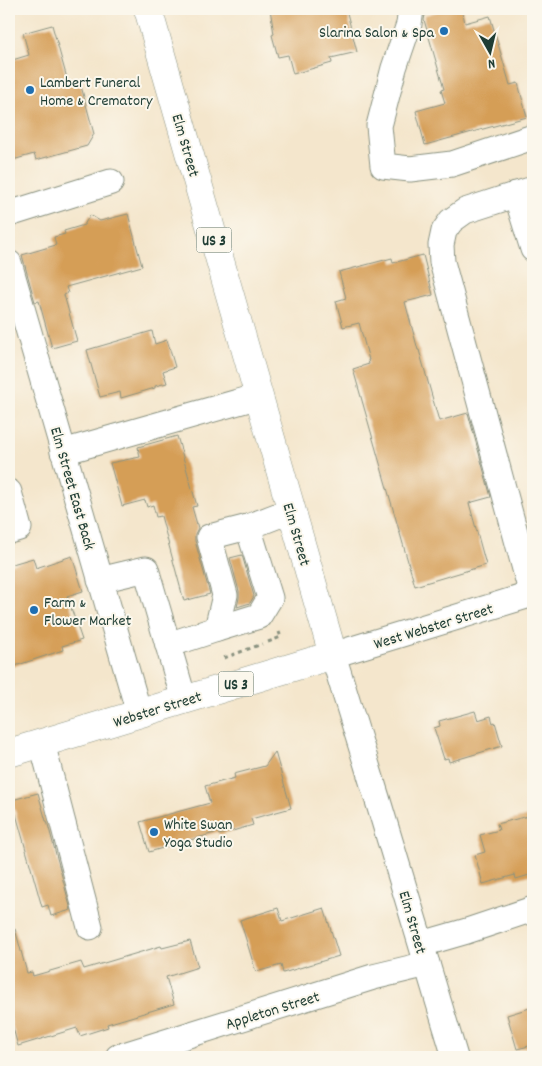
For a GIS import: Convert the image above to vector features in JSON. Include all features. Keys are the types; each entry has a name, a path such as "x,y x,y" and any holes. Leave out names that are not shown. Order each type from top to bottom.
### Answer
{"main road":[{"name":"Elm Street","path":"148,9 333,655"},
{"name":"Webster Street","path":"9,753 333,655"}],"street":[{"path":"411,9 409,24 394,68 379,126 383,166 410,169 452,164 533,137"},
{"path":"9,214 111,182"},
{"path":"532,595 442,262 441,245 444,231 451,221 465,211 525,191 533,249"},
{"name":"Elm Street East Back","path":"9,263 139,713"},
{"path":"64,452 259,396"},
{"path":"9,492 19,528 9,530"},
{"path":"217,629 225,595 209,537 248,527 292,510"},
{"path":"168,645 259,616 270,598 248,527"},
{"path":"100,580 146,569 184,700"},
{"name":"West Webster Street","path":"333,655 532,595"},
{"name":"Elm Street","path":"333,655 455,1057"},
{"path":"42,743 90,927"},
{"name":"Appleton Street","path":"118,1057 373,977 424,954 467,931 533,909"}],"building":[{"path":"270,9 292,11 300,9 346,9 357,52 331,58 332,63 293,74 288,55 278,57 272,35 274,34"},
{"path":"446,9 462,9 465,23 490,16 510,85 518,83 527,117 425,145 416,111 445,103 441,90 444,89 424,20 425,15"},
{"path":"52,25 68,82 81,86 94,134 87,146 36,160 34,154 9,161 9,61 29,55 23,33"},
{"path":"128,214 142,266 66,287 68,293 64,295 77,341 52,348 39,301 35,302 22,255 56,245 54,237 65,234 64,231 84,225 90,215 100,221"},
{"path":"423,255 433,295 405,302 418,350 439,421 468,413 491,497 469,503 486,565 415,586 353,369 369,364 359,323 343,327 336,301 346,298 339,272 392,258 393,263"},
{"path":"152,331 155,344 167,340 175,367 163,371 167,383 121,398 120,392 100,397 87,350"},
{"path":"177,436 197,506 192,507 198,528 195,534 195,541 210,594 184,601 161,516 156,517 153,505 147,507 145,500 122,506 110,463 140,457 138,447"},
{"path":"242,555 254,596 250,603 237,607 239,591 230,558"},
{"name":"Farm & Flower Market","path":"72,556 83,591 67,596 82,640 62,646 63,650 9,668 9,565 33,558 36,568"},
{"path":"475,711 478,720 491,716 493,723 495,722 502,746 449,762 448,758 444,759 434,728 440,726 439,721"},
{"path":"275,752 291,808 251,819 253,825 219,835 218,832 149,852 140,822 210,803 205,786 235,778 234,774 265,766"},
{"path":"38,793 71,910 51,916 48,905 42,907 12,800"},
{"path":"528,816 533,835 533,874 516,879 515,875 483,884 475,855 485,852 480,835 499,830 497,824"},
{"path":"278,908 282,921 324,908 339,956 283,973 281,965 256,972 240,920"},
{"path":"9,929 15,929 27,973 32,972 33,976 81,962 84,969 161,946 162,948 190,941 198,967 166,977 174,1004 107,1024 108,1027 80,1036 77,1028 18,1046 9,1014"},
{"path":"533,1007 533,1045 517,1049 507,1015"}],"place":[{"name":"Slarina Salon & Spa","path":"444,31"},
{"name":"Lambert Funeral Home & Crematory","path":"30,90"},
{"name":"Farm & Flower Market","path":"34,610"},
{"name":"White Swan Yoga Studio","path":"154,832"}]}
